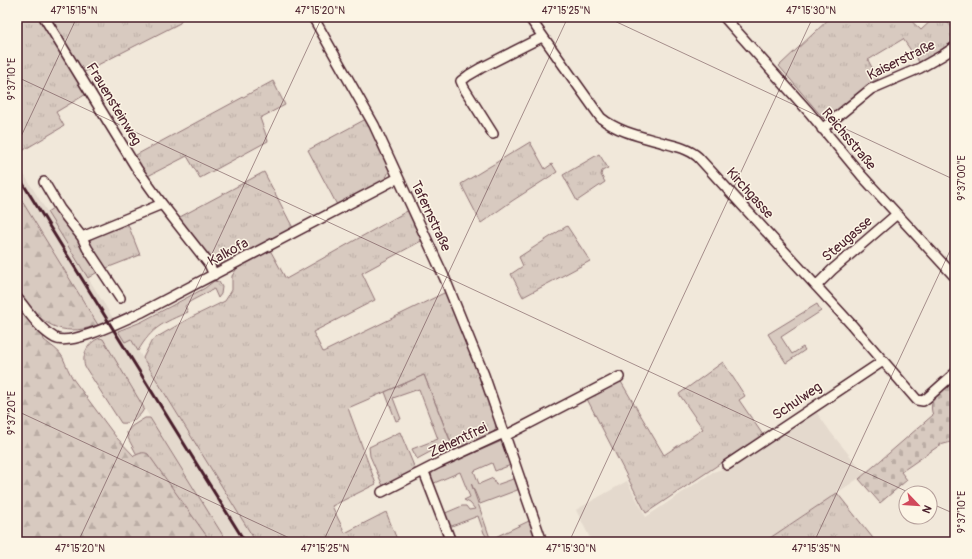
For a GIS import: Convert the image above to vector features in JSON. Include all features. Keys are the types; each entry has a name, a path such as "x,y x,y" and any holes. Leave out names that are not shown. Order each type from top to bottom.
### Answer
{"street":[{"name":"Frauensteinweg","path":"44,17 129,156 162,204 209,264 214,275"},
{"name":"Tafernstraße","path":"313,17 374,125 450,290 484,375 542,542"},
{"name":"Kirchgasse","path":"528,17 601,118 607,123 624,131 683,148 694,153 816,286 914,397 920,402 927,398 955,373"},
{"name":"Reichsstraße","path":"724,17 862,176 955,277"},
{"path":"493,134 461,81 481,68 542,37"},
{"name":"Kaiserstraße","path":"822,129 871,89 920,68 955,47"},
{"name":"Kalkofa","path":"17,298 41,327 54,338 72,340 142,312 398,178"},
{"path":"44,182 60,209 82,238 120,298"},
{"path":"82,238 162,204"},
{"name":"Steugasse","path":"816,286 832,270 897,214"},
{"name":"Schulweg","path":"727,465 883,361"},
{"path":"505,434 619,378"},
{"name":"Zehentfrei","path":"382,492 424,472 439,463 505,434"},
{"name":"Zehentfrei","path":"424,472 451,542"}],"shaded area":[{"path":"17,163 116,323 125,341 131,339 256,542 227,542 109,351 98,325 17,193"},
{"path":"815,410 832,434 865,474 764,542 592,542 576,510 627,481 646,517 713,472 728,467"}],"green space":[{"path":"29,17 40,17 88,93 56,112 64,126 17,154 17,23"},
{"path":"47,17 182,17 180,23 82,73"},
{"path":"831,17 907,17 921,30 935,17 943,17 955,31 955,40 932,56 919,62 903,39 868,60 878,79 872,82 829,118 823,118 779,66"},
{"path":"273,81 285,105 260,118 268,141 200,178 187,156 146,177 135,156 136,155"},
{"path":"366,119 386,158 389,168 388,172 382,181 337,205 308,150"},
{"path":"530,142 545,169 552,164 557,172 481,223 461,184"},
{"path":"599,154 608,168 602,171 601,175 605,182 577,201 563,175"},
{"path":"264,172 293,228 223,265 215,263 209,258 178,218"},
{"path":"17,193 98,325 84,329 61,329 43,320 17,295"},
{"path":"56,206 99,271 88,278 47,212"},
{"path":"409,210 423,240 362,273 375,300 313,332 323,352 446,292 484,386 495,422 495,430 483,439 455,452 424,375 348,408 376,484 332,506 345,533 386,512 398,542 256,542 143,358 152,340 190,318 225,301 232,290 232,276 237,268 270,250 286,279"},
{"path":"127,222 140,255 104,269 91,249 90,241 92,237"},
{"path":"567,226 590,261 523,297 511,274 523,266 519,257"},
{"path":"214,281 219,282 222,287 221,294 218,298 214,289 191,301 185,306 188,312 172,319 153,331 138,351 131,339 125,342 118,331 141,322 205,288"},
{"path":"17,298 41,327 44,340 61,355 73,379 116,437 134,456 143,453 148,454 211,542 17,542"},
{"path":"817,304 821,311 781,337 792,354 803,347 805,350 786,363 768,334"},
{"path":"100,338 103,339 144,408 138,417 128,423 121,423 85,367 84,358 86,350 92,343"},
{"path":"723,362 745,396 739,400 763,435 646,513 586,397 620,380 664,455 703,429 679,394"},
{"path":"424,375 451,443 443,445 417,459 412,449 438,439 419,389 393,398 401,419 396,421 385,392"},
{"path":"955,379 955,441 940,445 901,472 907,480 901,485 898,485 898,488 880,503 859,479 933,415 931,409 932,403 941,390"},
{"path":"145,418 150,418 227,542 211,542 142,453 137,455 128,438 127,432 132,426"},
{"path":"400,432 416,471 385,487 383,486 370,456 369,447"},
{"path":"502,441 511,465 495,471 492,463 474,471 479,484 493,478 496,485 516,478 520,489 480,504 471,483 490,538 488,539 484,533 478,516 449,527 443,514 462,506 466,506 469,510 475,509 470,503 464,500 470,497 460,472 432,484 430,477 434,470"},
{"path":"837,493 876,542 764,542"},
{"path":"531,520 534,535 519,542 516,542 514,539 507,542 485,542"}],"railway":[{"path":"17,174 245,542"}]}
